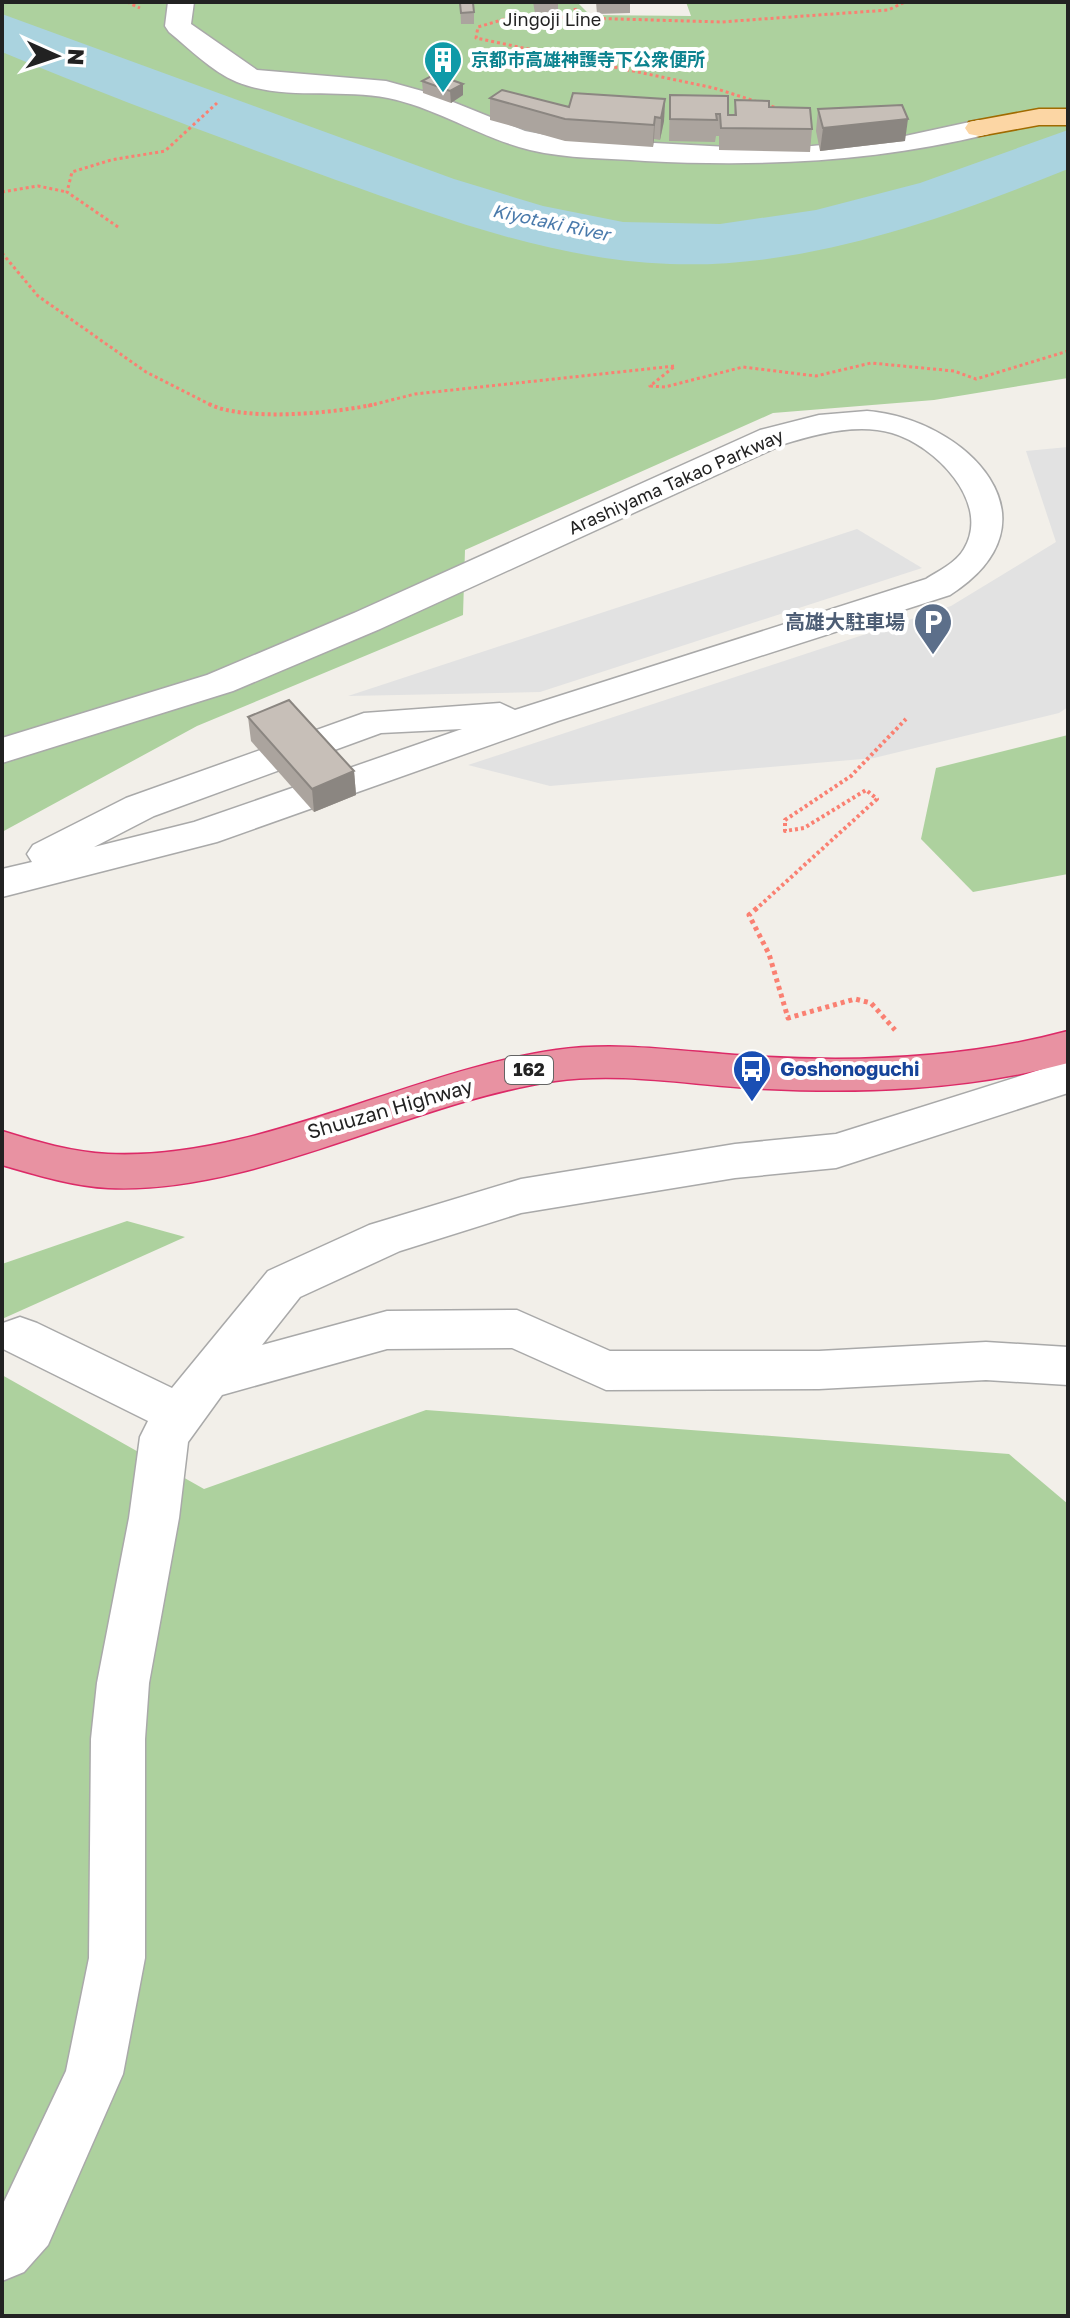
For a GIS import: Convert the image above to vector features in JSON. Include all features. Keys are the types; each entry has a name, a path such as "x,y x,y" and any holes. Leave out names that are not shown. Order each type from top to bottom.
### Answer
{"highway":[{"name":"Shuuzan Highway","path":"2,1148 48,1162 125,1172 189,1163 261,1146 457,1089 567,1064 660,1063 833,1076 1030,1059 1068,1047"}],"main road":[{"path":"979,128 1039,117 1068,117"}],"street":[{"path":"180,14 212,55 249,77 386,89 427,100 504,135 550,145 662,154 806,158 921,144 979,128"},
{"name":"Arashiyama Takao Parkway","path":"2,751 220,683 367,621 772,437 832,421 878,422 918,431 951,455 978,492 986,515 985,539 976,558 938,587 914,596 545,713 203,833 2,883"},
{"path":"914,596 943,619"},
{"name":"Arashiyama Takao Parkway","path":"2,876 140,807 377,721 545,713"},
{"path":"2,2250 27,2224 94,2074 117,1958 118,1739 123,1683 154,1518 184,1411 284,1284 385,1238 521,1196 735,1161 836,1151 1068,1077"},
{"path":"20,1336 184,1411 387,1330 517,1329 606,1371 819,1370 986,1361 1068,1366"}],"path":[{"name":"Jingoji Line","path":"786,111 714,88 476,38 478,27 489,21 515,16 721,22 888,10 904,2"},
{"path":"575,8 577,19"},
{"path":"67,192 72,172 111,160 165,151 219,102"},
{"path":"2,192 38,186 67,192 118,227"},
{"path":"2,253 38,296 146,372 221,410 265,413 359,408 415,394 675,366 650,386 665,387 743,367 816,376 871,363 903,363 954,371 976,379 1068,351"},
{"path":"903,1039 871,1003 855,999 788,1018 769,954 749,915 877,799 866,790 804,828 785,831 785,820 844,785 888,743 906,719"}],"green space":[{"path":"2,2 577,2 590,15 691,16 686,2 1068,2 1068,378 934,400 773,413 465,550 463,615 197,726 2,832"},
{"path":"1068,735 1068,874 973,892 921,839 936,768"},
{"path":"127,1221 185,1237 2,1319 2,1264"},
{"path":"2,1375 204,1489 426,1410 1009,1454 1068,1504 1068,2316 2,2316"}],"shaded area":[{"name":"高雄大駐車場","path":"1068,447 1068,707 1059,713 874,758 550,786 468,765 951,606 1056,542 1026,451"},
{"name":"高雄大駐車場","path":"857,529 922,568 540,692 348,696"}],"building":[{"path":"460,3 473,3 474,12 461,13"},
{"path":"435,74 463,84 450,91 422,81"},
{"path":"502,90 569,107 573,93 665,99 661,118 655,117 654,125 565,119 490,98"},
{"path":"670,95 728,96 728,115 736,115 735,100 769,101 769,107 810,108 812,129 721,128 720,114 716,114 717,120 670,119"},
{"path":"902,105 908,119 823,128 818,109"},
{"path":"289,700 354,771 312,789 248,717"}],"waterway":[{"name":"Kiyotaki River","path":"2,31 170,98 479,208 527,222 623,241 671,245 720,243 816,229 942,196 1068,148"}],"place":[{"name":"京都市高雄神護寺下公衆便所","path":"443,94"},
{"name":"高雄大駐車場","path":"933,656"},
{"name":"Goshonoguchi","path":"752,1103"}]}
